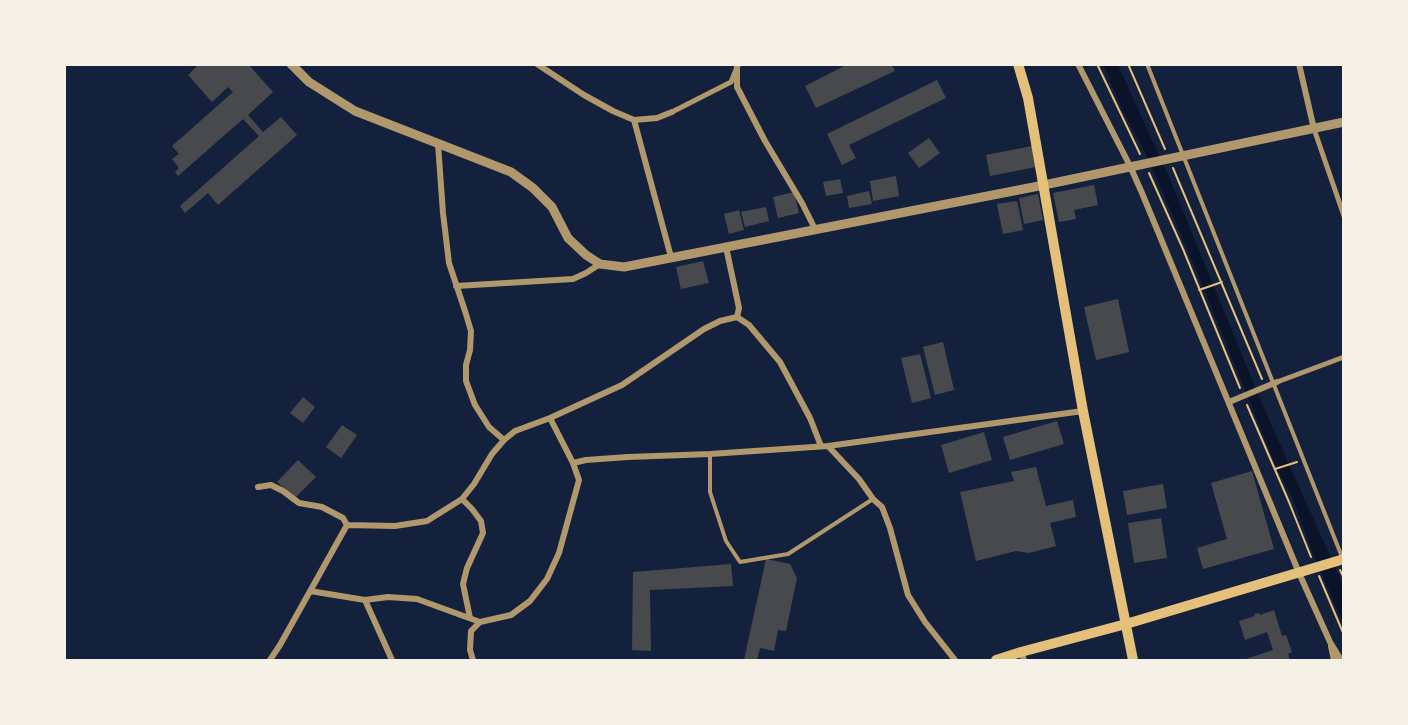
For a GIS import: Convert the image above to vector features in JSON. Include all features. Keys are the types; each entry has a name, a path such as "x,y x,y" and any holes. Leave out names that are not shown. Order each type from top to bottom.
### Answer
{"main road":[{"path":"1018,64 1028,98 1083,411 1133,660"},
{"path":"996,660 1022,656 1341,562"}],"street":[{"path":"291,64 309,82 355,111 511,172 533,188 552,207 568,238 586,255 600,264 624,267 1044,185 1344,122"},
{"path":"537,64 584,95 634,120 657,118 672,112 731,81 738,65"},
{"path":"1078,64 1131,166 1330,642 1341,660"},
{"path":"1299,64 1314,129 1344,216"},
{"path":"738,65 737,87 815,229"},
{"path":"634,120 671,257"},
{"path":"438,144 449,263 471,331 466,381 475,405 489,427 504,440"},
{"path":"726,247 739,308 737,316"},
{"path":"456,285 573,279 600,264"},
{"path":"347,525 395,526 427,521 462,499 492,454 515,431 622,386 704,329 737,316"},
{"path":"737,316 749,325 780,362 825,446 859,479 873,499 882,507 908,595 925,622 955,660"},
{"path":"1229,402 1240,395 1344,357"},
{"path":"573,463 628,457 825,446 1083,411"},
{"path":"473,660 470,650 471,630 480,622 511,615 530,601 547,579 559,553 579,480 550,418"},
{"path":"258,486 271,485 299,503 322,507 344,518 347,525"},
{"path":"462,499 481,521 483,533 467,568 463,584 470,618"},
{"path":"270,660 347,525"},
{"path":"310,591 365,600 388,597 417,599 480,622"},
{"path":"365,600 392,660"},
{"path":"1330,642 1334,660"}],"lane":[{"path":"1147,64 1341,562"},
{"path":"710,454 710,492 726,541 740,562 788,554 873,499"}],"path":[{"path":"1097,64 1144,162"},
{"path":"1128,64 1168,157"},
{"path":"1173,168 1263,383"},
{"path":"1148,171 1183,249 1240,395"},
{"path":"1199,290 1222,282"},
{"path":"1246,402 1311,557"},
{"path":"1275,470 1296,461"},
{"path":"1341,562 1344,579"},
{"path":"1318,576 1344,635"}],"water":[{"path":"1103,65 1118,65 1169,177 1263,406 1343,585 1343,623 1197,272 1147,156 1122,109"}],"building":[{"path":"199,64 248,64 273,92 248,115 263,132 281,117 297,135 218,205 208,193 185,213 180,206 259,136 243,119 178,176 175,172 179,168 172,159 179,154 172,146 233,92 228,87 212,102 188,75"},
{"path":"848,64 891,64 895,71 816,108 805,86"},
{"path":"937,80 946,98 849,145 856,158 842,165 827,134"},
{"path":"929,138 940,153 919,168 908,153"},
{"path":"1032,146 1036,167 990,176 986,155"},
{"path":"896,176 899,196 873,201 870,181"},
{"path":"840,179 843,193 826,196 823,182"},
{"path":"1094,185 1098,205 1074,210 1076,219 1059,222 1053,193"},
{"path":"869,191 872,204 849,208 847,196"},
{"path":"794,192 799,213 778,218 773,197"},
{"path":"1038,194 1043,220 1024,224 1019,198"},
{"path":"1017,201 1023,230 1003,234 997,204"},
{"path":"766,207 769,221 745,227 741,212"},
{"path":"739,210 744,230 729,234 724,214"},
{"path":"703,261 709,283 681,289 676,267"},
{"path":"1118,299 1129,352 1096,360 1084,307"},
{"path":"943,342 954,390 935,395 923,347"},
{"path":"920,354 931,398 912,403 901,358"},
{"path":"303,397 315,407 303,423 290,413"},
{"path":"1057,421 1064,444 1010,460 1003,437"},
{"path":"342,425 357,435 341,458 326,447"},
{"path":"984,432 992,460 949,473 941,445"},
{"path":"298,460 316,477 295,498 277,482"},
{"path":"1036,467 1046,506 1073,500 1076,517 1050,523 1056,546 1029,553 1016,551 976,561 960,492 1014,481 1011,472"},
{"path":"1252,471 1274,549 1203,569 1197,548 1227,539 1211,483"},
{"path":"1163,484 1167,508 1127,515 1123,491"},
{"path":"1161,518 1167,558 1134,563 1128,523"},
{"path":"766,559 790,564 797,578 786,631 778,630 774,651 760,648 757,660 744,660"},
{"path":"731,564 733,586 650,590 651,651 632,650 633,572"},
{"path":"1274,610 1282,636 1286,635 1292,652 1288,654 1290,660 1243,660 1273,650 1267,632 1245,640 1239,621 1255,616 1254,614 1259,613 1260,615"}]}
